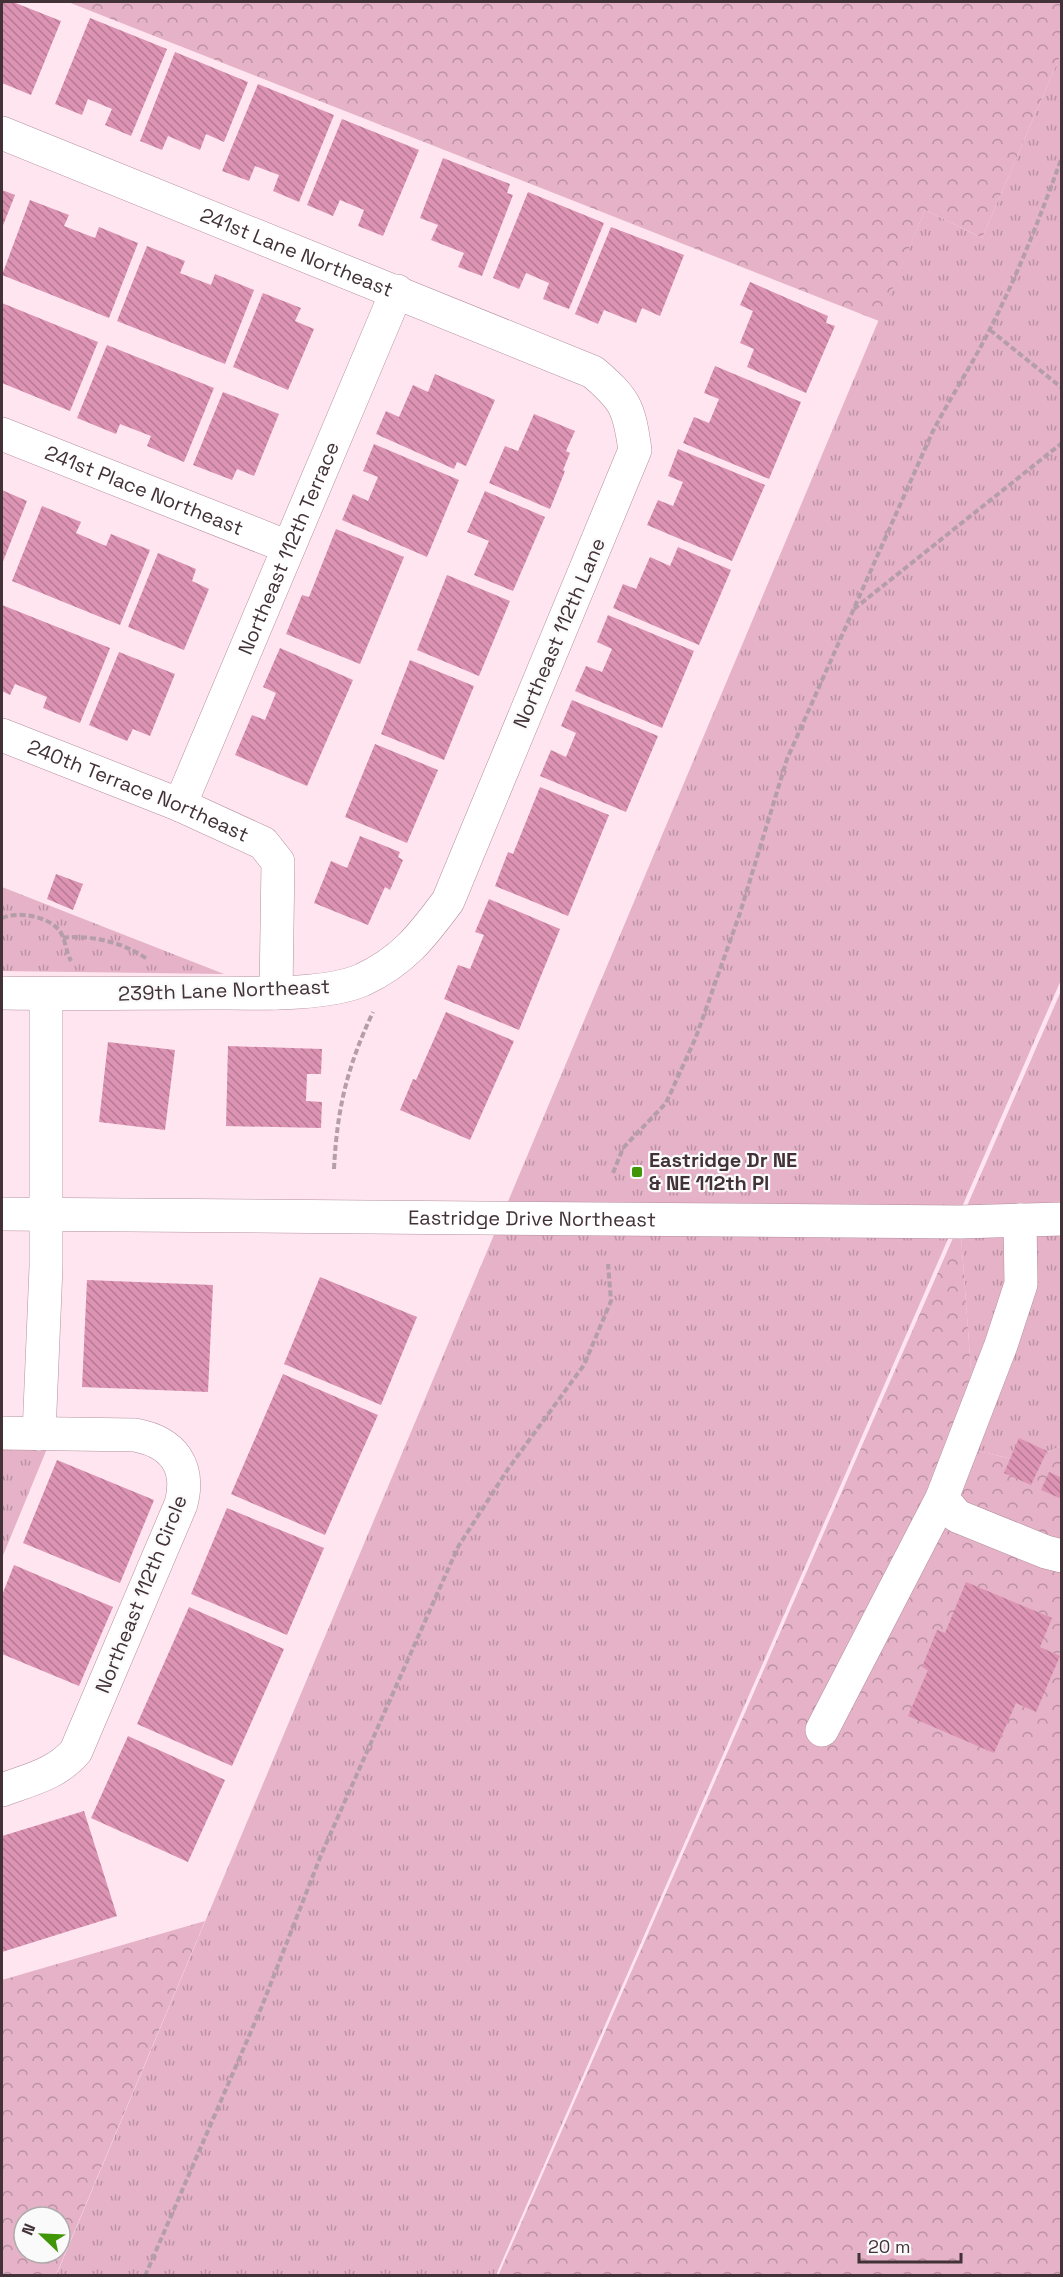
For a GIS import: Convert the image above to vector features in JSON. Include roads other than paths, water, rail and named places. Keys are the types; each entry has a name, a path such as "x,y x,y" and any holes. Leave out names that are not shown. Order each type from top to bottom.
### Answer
{"street":[{"name":"241st Lane Northeast","path":"2,133 593,372"},
{"name":"Northeast 112th Terrace","path":"180,805 397,291"},
{"name":"Northeast 112th Lane","path":"448,901 635,450 630,417 617,393 593,372"},
{"name":"241st Place Northeast","path":"2,434 288,547"},
{"name":"240th Terrace Northeast","path":"2,735 180,805 262,843 278,862 276,993"},
{"name":"239th Lane Northeast","path":"2,993 276,993 340,987 361,980 406,953 424,934 448,901"},
{"path":"39,1434 46,1267 46,994"},
{"name":"Eastridge Drive Northeast","path":"2,1214 948,1222 1062,1219"},
{"path":"822,1730 942,1498 1021,1284 1020,1221"},
{"name":"Northeast 112th Circle","path":"2,1433 147,1437 170,1449 183,1473 185,1488 181,1504 76,1750 65,1764 48,1773 2,1790"},
{"path":"942,1498 957,1516 1046,1552 1062,1556"}],"place":[{"name":"Eastridge Dr NE & NE 112th Pl","path":"637,1172"}]}
